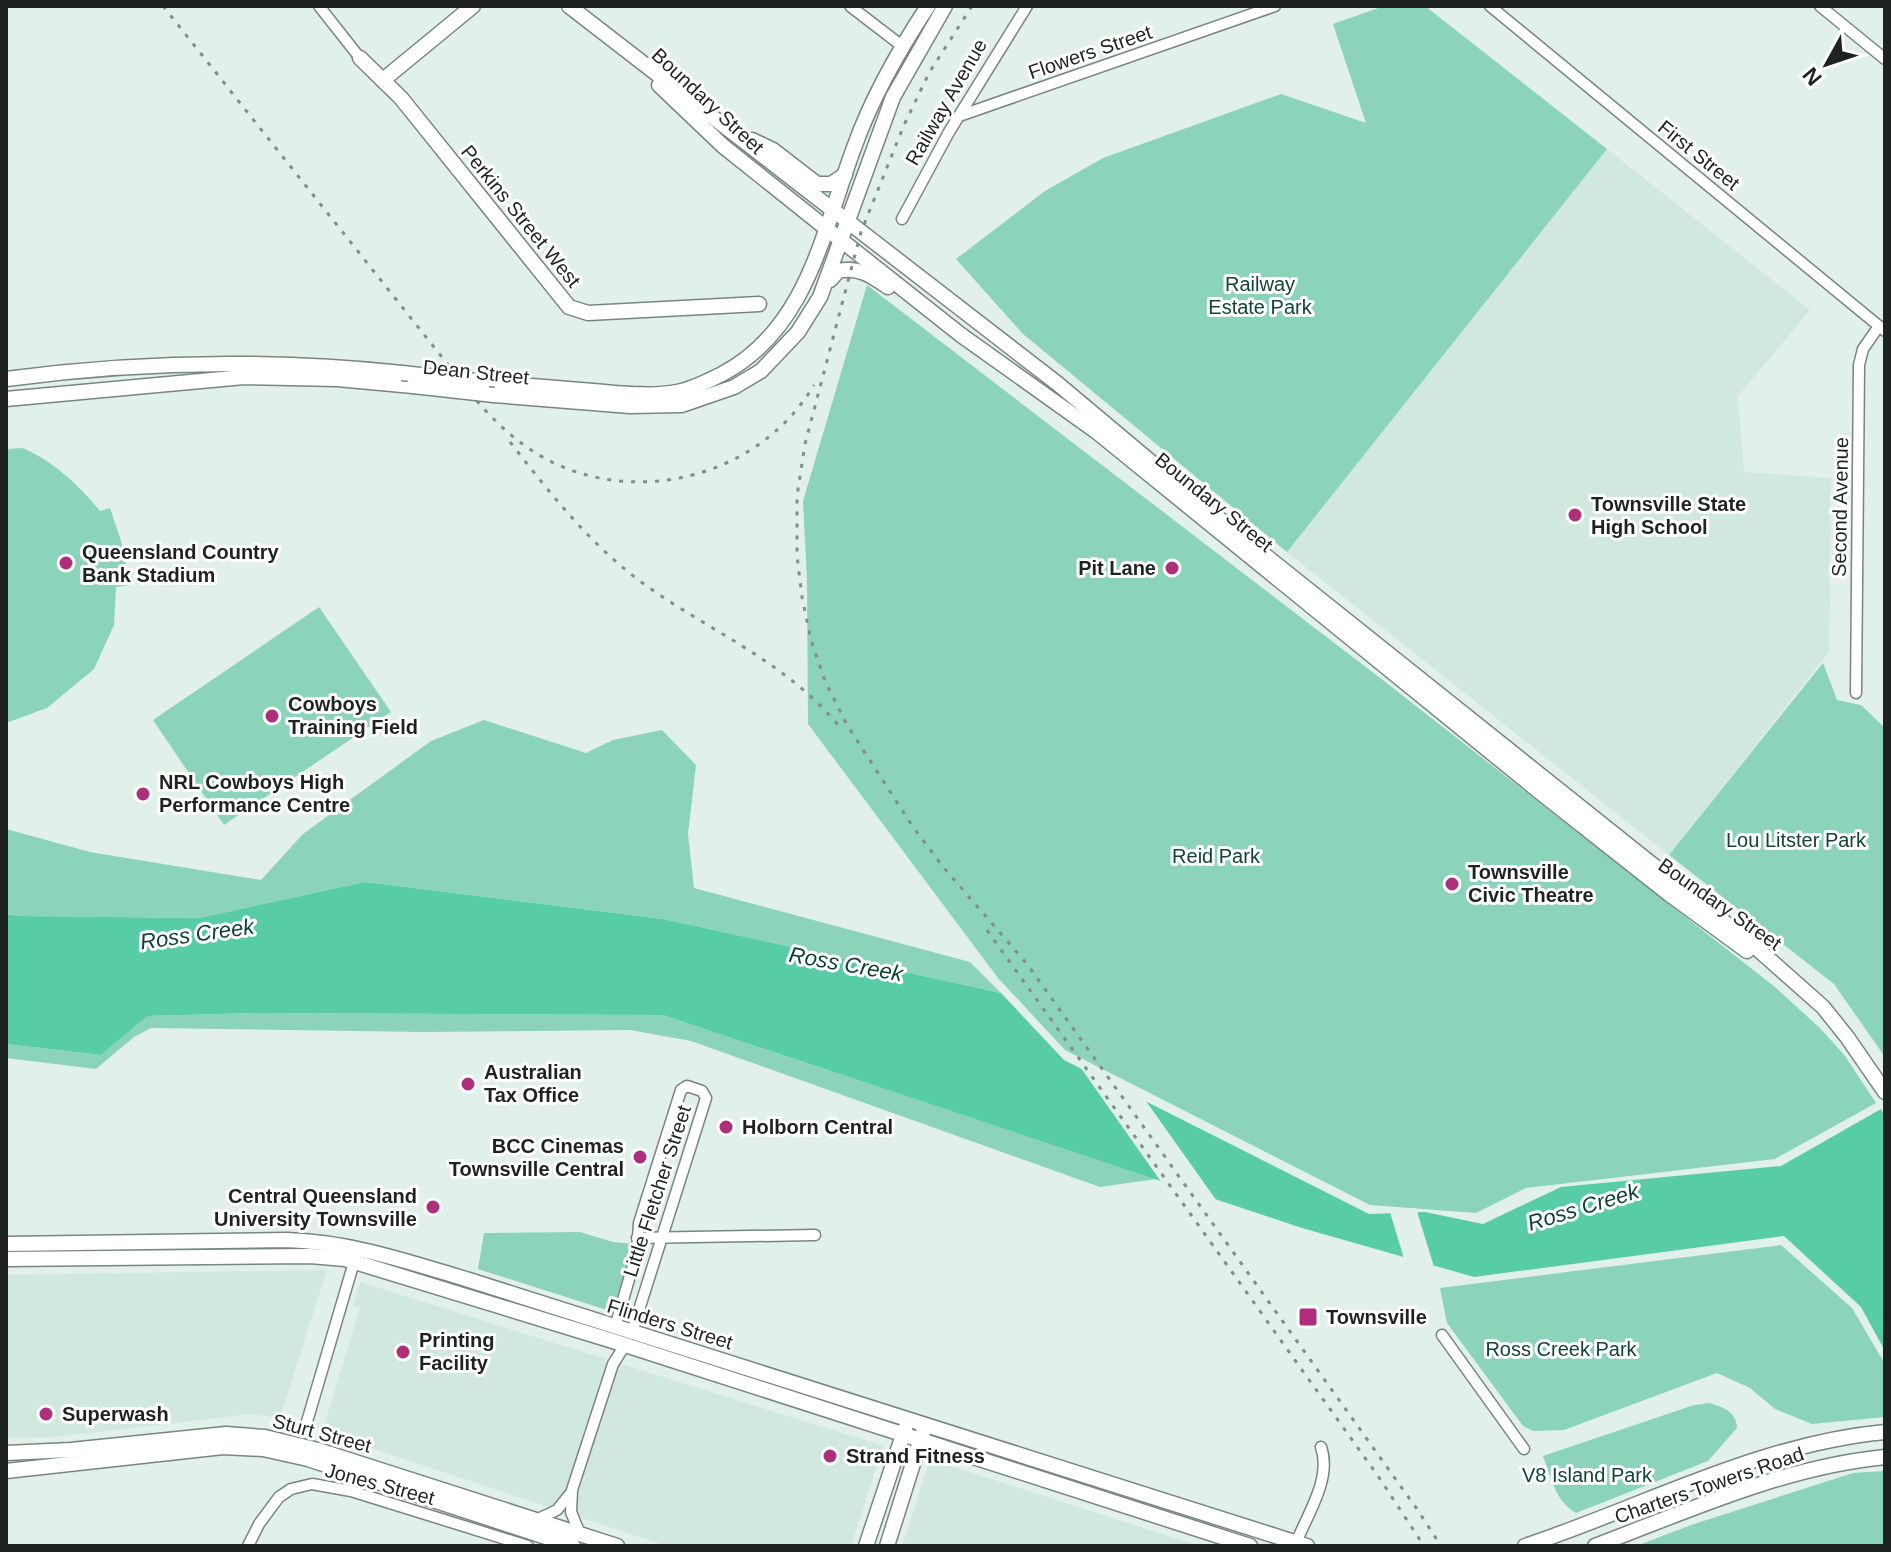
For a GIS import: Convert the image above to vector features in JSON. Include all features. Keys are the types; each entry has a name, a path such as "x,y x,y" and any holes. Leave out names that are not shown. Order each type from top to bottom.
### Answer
{"main road":[{"path":"383,80 473,6"},
{"name":"Boundary Street","path":"569,6 1058,384 1207,509 1683,888 1785,973 1836,1022 1885,1092"},
{"path":"832,211 871,107 902,46 928,6"},
{"name":"Railway Avenue","path":"849,223 893,97 945,6"},
{"name":"Boundary Street","path":"627,52 723,146 827,229 949,326 1097,432 1659,886 1748,952 1785,973"},
{"name":"Perkins Street West","path":"360,58 383,80 569,307 588,313 759,304"},
{"path":"726,127 773,150 817,184 831,184 845,175"},
{"name":"Dean Street","path":"6,379 94,369 260,362 630,394 677,392 742,363 785,319 805,285 832,211"},
{"name":"Dean Street","path":"6,399 211,379 266,377 337,379 630,406 682,405 734,387 761,371 798,332 823,290 849,223"},
{"path":"823,290 838,271 860,271 949,326"},
{"path":"82,390 83,375 94,369"},
{"path":"39,395 51,389 61,374 82,390"},
{"path":"287,1240 306,1246 345,1250 354,1262"},
{"name":"Flinders Street","path":"6,1244 287,1240 358,1247 920,1441 1250,1546"},
{"name":"Flinders Street","path":"6,1259 310,1256 354,1262 925,1425 1301,1544"},
{"path":"866,1546 908,1420"},
{"path":"887,1546 925,1425"},
{"name":"Charters Towers Road","path":"1525,1546 1765,1455 1830,1439 1885,1432"},
{"name":"Sturt Street","path":"6,1453 71,1450 226,1434 265,1437 318,1450 538,1533"},
{"name":"Sturt Street","path":"6,1471 223,1447 263,1449 308,1459 538,1533 617,1546"},
{"name":"Charters Towers Road","path":"1595,1546 1783,1477 1885,1457"}],"street":[{"name":"Perkins Street West","path":"319,6 360,58"},
{"path":"850,6 902,46"},
{"name":"Railway Avenue","path":"902,219 949,132 1027,6"},
{"name":"Flowers Street","path":"962,115 1275,6"},
{"name":"First Street","path":"1490,6 1882,328"},
{"path":"1820,6 1885,59"},
{"name":"Second Avenue","path":"1856,693 1859,365 1863,349 1882,328"},
{"name":"Little Fletcher Street","path":"687,1086 704,1092 706,1098 662,1238 621,1336 637,1252 639,1223 681,1090 687,1086"},
{"path":"637,1238 815,1235"},
{"path":"306,1425 354,1262"},
{"path":"1442,1335 1524,1449"},
{"path":"577,1540 571,1512 572,1490 621,1336"},
{"path":"1301,1544 1324,1475 1321,1447"},
{"name":"Jones Street","path":"248,1546 259,1524 279,1497 291,1489 312,1484 351,1491 528,1546"},
{"path":"538,1533 572,1490"}],"shaded area":[{"name":"Townsville State High School","path":"1607,149 1810,310 1738,396 1744,472 1831,478 1829,652 1669,855 1287,552"},
{"path":"327,1270 280,1418 251,1414 54,1437 6,1438 6,1275"},
{"path":"360,1282 883,1446 851,1546 667,1546 322,1432 360,1308 353,1305"},
{"path":"932,1460 1199,1546 902,1546"}],"green space":[{"name":"Railway Estate Park","path":"1384,6 1425,6 1607,149 1287,552 1023,334 956,259 1045,191 1103,158 1281,94 1366,123 1333,24"},
{"name":"Reid Park","path":"867,285 1384,681 1775,987 1845,1056 1876,1103 1775,1159 1526,1188 1476,1213 1370,1205 1065,1050 998,978 808,724 803,501"},
{"name":"Queensland Country Bank Stadium","path":"23,448 65,475 100,511 110,508 130,585 116,587 114,625 94,669 47,708 6,723 6,449"},
{"name":"Cowboys Training Field","path":"319,607 391,712 224,825 153,720"},
{"name":"Lou Litster Park","path":"1823,663 1837,700 1861,705 1885,728 1885,1057 1834,984 1669,855"},
{"path":"484,720 586,753 613,740 662,730 696,765 688,834 694,888 970,962 1001,993 663,919 365,882 199,918 6,914 6,829 90,852 261,880 303,834 431,741"},
{"path":"257,1013 663,1015 1156,1179 1100,1187 691,1041 630,1030 422,1032 151,1028 134,1037 96,1069 6,1058 6,1044 101,1055 146,1016"},
{"path":"580,1232 613,1242 634,1244 613,1312 478,1269 484,1233"},
{"name":"Ross Creek Park","path":"1781,1245 1852,1308 1885,1364 1885,1417 1812,1424 1775,1409 1750,1388 1717,1373 1564,1430 1533,1431 1523,1426 1447,1323 1440,1288"},
{"name":"V8 Island Park","path":"1710,1403 1732,1414 1737,1428 1708,1461 1576,1513 1558,1495 1543,1456 1694,1405"},
{"path":"1885,1471 1885,1546 1636,1546 1853,1473"}],"water":[{"name":"Ross Creek","path":"365,882 663,919 1001,993 1064,1060 1369,1214 1425,1212 1483,1224 1561,1187 1781,1166 1881,1109 1885,1116 1885,1351 1861,1307 1784,1236 1474,1277 1302,1228 663,1015 257,1013 147,1016 101,1055 6,1044 6,914 199,918"}],"pier":[{"path":"1076,1061 1141,1094 1219,1204 1164,1186"},
{"path":"1416,1208 1435,1270 1405,1262 1389,1209"}],"railway":[{"path":"163,6 476,400 507,431 542,457 602,479 638,482 672,479 706,471 738,457 768,438 793,414 814,385"},
{"path":"972,6 929,73 904,125 861,232 805,444 797,496 797,556 811,640 825,681 847,725 913,827 1027,964 1441,1546"},
{"path":"510,442 572,518 606,553 644,584 771,665 795,683 840,727"},
{"path":"987,930 1378,1476 1424,1546"}],"place":[{"name":"Townsville State High School","path":"1575,515"},
{"name":"Queensland Country Bank Stadium","path":"66,563"},
{"name":"Pit Lane","path":"1172,568"},
{"name":"Cowboys Training Field","path":"272,716"},
{"name":"NRL Cowboys High Performance Centre","path":"143,794"},
{"name":"Townsville Civic Theatre","path":"1452,884"},
{"name":"Australian Tax Office","path":"468,1084"},
{"name":"Holborn Central","path":"726,1127"},
{"name":"BCC Cinemas Townsville Central","path":"640,1157"},
{"name":"Central Queensland University Townsville","path":"433,1207"},
{"name":"Townsville","path":"1308,1317"},
{"name":"Printing Facility","path":"403,1352"},
{"name":"Superwash","path":"46,1414"},
{"name":"Strand Fitness","path":"830,1456"}]}
